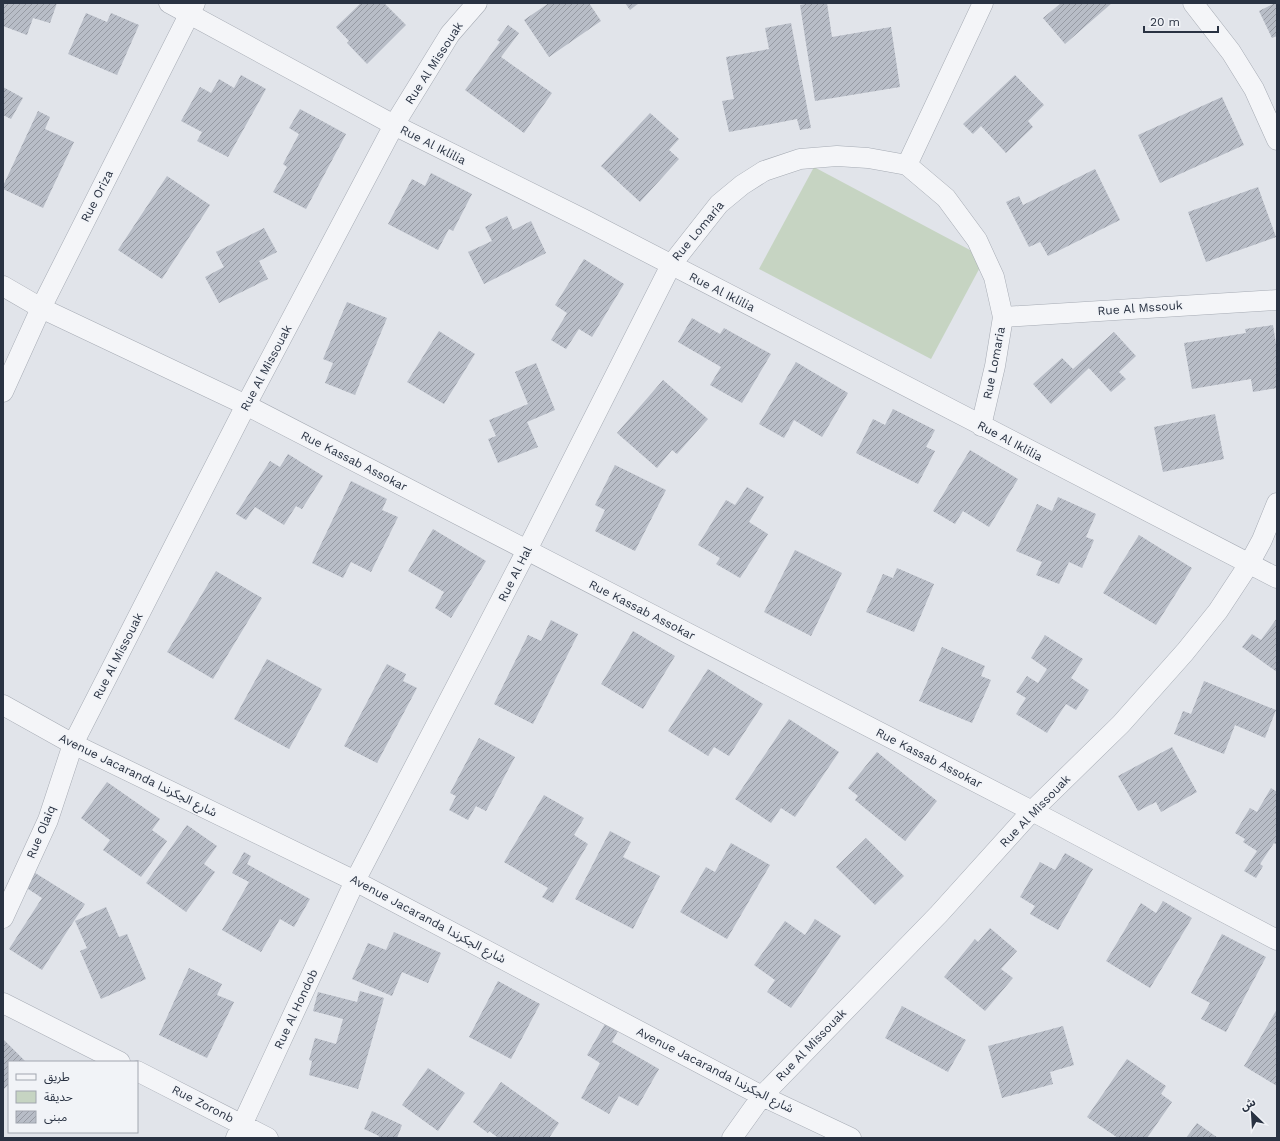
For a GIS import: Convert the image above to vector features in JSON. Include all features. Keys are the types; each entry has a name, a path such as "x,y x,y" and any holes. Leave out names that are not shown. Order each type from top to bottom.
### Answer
{"street":[{"name":"Rue Al Iklilia","path":"168,3 192,8 394,125 578,217 1277,578"},
{"name":"Rue Al Missouak","path":"73,744 246,405 394,125 450,34 477,3"},
{"path":"907,165 983,3"},
{"path":"1193,3 1231,52 1254,89 1277,140"},
{"name":"Rue Oriza","path":"3,392 41,308 192,8"},
{"name":"Rue Lomaria","path":"670,265 719,204 742,185 764,171 800,159 837,156 868,158 907,165 946,198 977,240 994,277 1003,317 995,366 981,426"},
{"name":"Rue Al Hal","path":"356,881 527,550 670,265"},
{"name":"Rue Kassab Assokar","path":"3,286 41,308 246,405 1032,811 1277,940"},
{"name":"Rue Al Mssouk","path":"1003,317 1277,300"},
{"name":"Rue Al Missouak","path":"732,1138 762,1096 938,914 1032,811 1110,735 1156,685 1218,611 1249,564 1262,540 1277,503"},
{"name":"Avenue Jacaranda شارع الجكرندا","path":"3,705 73,744 356,881 762,1096 850,1138"},
{"name":"Rue Olaiq","path":"3,918 48,820 73,744"},
{"name":"Rue Al Hondob","path":"240,1131 356,881"},
{"path":"3,1003 118,1061"},
{"name":"Rue Zoronb","path":"138,1072 240,1131 268,1138"}],"green space":[{"path":"814,167 985,258 931,359 759,269"}],"building":[{"path":"3,3 57,3 50,23 33,18 27,35 3,26"},
{"path":"361,3 384,3 406,25 367,64 347,43 349,41 336,27"},
{"path":"549,3 589,3 601,21 549,57 524,20"},
{"path":"625,3 639,3 630,10"},
{"path":"827,3 832,37 891,27 900,87 815,101 800,5"},
{"path":"1061,3 1112,3 1065,44 1043,18"},
{"path":"1277,3 1277,36 1272,38 1259,11"},
{"path":"86,13 107,22 111,13 139,25 117,75 68,54"},
{"path":"791,23 811,128 800,130 797,119 729,132 722,101 734,99 726,57 769,49 765,28"},
{"path":"508,25 519,33 501,57 552,93 524,133 465,90 500,42 497,40"},
{"path":"241,75 266,89 228,157 197,141 202,132 181,121 200,87 211,93 219,79 234,88"},
{"path":"1015,75 1044,105 1028,121 1033,127 1006,153 981,126 973,134 963,124"},
{"path":"3,87 23,98 11,119 3,115"},
{"path":"1222,97 1244,145 1160,183 1138,135"},
{"path":"300,109 346,134 306,209 273,192 287,167 283,164 299,134 289,128"},
{"path":"38,111 50,117 45,129 74,142 43,208 3,189 3,186"},
{"path":"650,113 679,139 669,150 679,159 640,202 601,166"},
{"path":"1095,169 1120,220 1048,256 1040,242 1029,247 1006,202 1019,196 1023,205"},
{"path":"431,173 472,194 453,231 449,229 438,250 388,224 412,179 425,186"},
{"path":"167,176 210,205 162,279 118,250"},
{"path":"1258,187 1276,237 1206,262 1188,212"},
{"path":"507,216 513,230 531,221 546,253 484,284 468,252 492,241 485,227"},
{"path":"264,228 277,252 259,261 268,279 219,303 205,277 224,267 216,252"},
{"path":"584,259 624,284 592,337 579,329 566,349 551,340 567,313 555,305"},
{"path":"347,302 387,318 355,395 325,383 333,363 323,359"},
{"path":"692,318 720,334 724,328 771,354 742,403 710,385 721,367 678,342"},
{"path":"1273,325 1277,350 1277,388 1253,392 1251,379 1192,389 1184,343 1246,333 1245,329"},
{"path":"439,331 475,354 444,404 407,382"},
{"path":"1114,332 1136,356 1119,372 1126,379 1111,392 1089,368 1051,404 1033,384 1062,358 1073,369"},
{"path":"796,362 848,393 822,437 794,420 784,438 759,424"},
{"path":"536,363 555,410 527,422 538,447 498,463 488,439 496,436 489,420 528,404 515,372"},
{"path":"663,380 708,419 677,454 672,450 657,468 617,433"},
{"path":"893,409 935,430 926,447 935,451 918,484 856,453 873,419 885,425"},
{"path":"1215,414 1224,459 1163,472 1154,427"},
{"path":"970,450 1018,479 989,527 963,511 955,524 933,511"},
{"path":"288,454 323,476 302,509 296,506 284,525 255,507 246,520 236,514 270,461 280,467"},
{"path":"615,465 666,490 635,551 595,531 605,510 595,505"},
{"path":"351,481 387,499 382,510 398,517 371,572 351,562 343,578 312,563"},
{"path":"747,487 764,497 749,522 768,534 740,578 716,564 720,558 698,545 726,500 735,505"},
{"path":"1058,497 1096,514 1086,537 1094,540 1082,568 1069,562 1059,584 1036,575 1042,562 1016,551 1037,504 1052,511"},
{"path":"433,529 486,561 451,618 435,608 444,592 408,571"},
{"path":"1139,535 1192,568 1156,625 1103,593"},
{"path":"795,550 842,573 811,636 764,612"},
{"path":"897,568 934,584 914,632 866,612 883,574 893,578"},
{"path":"216,571 262,598 213,679 167,652"},
{"path":"1277,618 1277,672 1242,647 1252,634 1261,640"},
{"path":"551,620 578,634 533,724 494,704 528,635 541,641"},
{"path":"633,631 675,656 643,709 601,684"},
{"path":"1045,635 1083,659 1071,678 1089,690 1076,710 1066,704 1047,733 1016,714 1026,698 1016,692 1027,676 1038,683 1047,669 1031,658"},
{"path":"942,647 985,666 981,676 991,680 972,723 919,701"},
{"path":"267,659 322,689 289,749 234,719"},
{"path":"387,664 406,674 403,681 417,688 377,763 344,746"},
{"path":"708,669 763,704 729,756 714,747 708,756 668,731"},
{"path":"1204,681 1276,710 1265,738 1235,725 1224,754 1174,734 1183,711 1191,714"},
{"path":"789,719 839,752 795,817 781,808 771,823 735,799"},
{"path":"479,738 515,757 486,811 476,806 468,820 449,810 456,796 450,793"},
{"path":"1172,747 1197,792 1161,812 1156,802 1138,811 1118,776"},
{"path":"877,752 937,801 905,841 855,800 858,796 848,788"},
{"path":"107,782 160,819 152,830 167,841 141,877 103,850 110,840 81,818"},
{"path":"1271,788 1277,792 1277,845 1274,843 1260,864 1263,866 1256,878 1244,871 1257,851 1243,842 1245,839 1235,833 1250,808 1257,812"},
{"path":"544,795 584,818 574,835 588,844 553,903 542,897 548,888 504,862"},
{"path":"187,825 217,846 204,864 215,872 186,912 146,883"},
{"path":"610,831 631,842 623,857 660,876 633,929 575,899"},
{"path":"866,838 904,876 875,905 836,867"},
{"path":"731,843 770,865 727,939 680,912 706,867 715,872"},
{"path":"244,852 251,856 247,864 310,899 294,927 280,919 261,952 222,930 249,882 232,873"},
{"path":"1065,853 1093,869 1058,930 1030,914 1035,906 1020,897 1040,862 1055,870"},
{"path":"32,871 85,904 42,970 9,949 42,898 22,885"},
{"path":"1163,901 1192,918 1150,988 1106,961 1141,903 1156,913"},
{"path":"106,907 119,937 127,934 146,979 101,999 80,951 87,948 75,921"},
{"path":"815,919 841,936 791,1008 767,992 775,980 754,965 785,921 805,935"},
{"path":"990,928 1017,951 1001,969 1013,978 985,1011 944,977 975,939 978,942"},
{"path":"394,932 441,953 428,983 402,972 392,996 352,979 368,943 386,950"},
{"path":"1222,934 1266,957 1226,1032 1201,1019 1210,1003 1191,993"},
{"path":"189,968 222,984 217,995 234,1002 207,1058 159,1035"},
{"path":"498,981 540,1004 511,1059 469,1037"},
{"path":"360,991 384,998 358,1089 309,1075 312,1061 309,1060 315,1038 336,1044 343,1019 313,1011 318,992 357,1002"},
{"path":"902,1006 966,1040 948,1072 885,1038"},
{"path":"1277,1009 1277,1086 1244,1066"},
{"path":"605,1024 618,1031 612,1042 659,1069 638,1106 619,1096 609,1114 581,1098 600,1063 587,1055"},
{"path":"1063,1026 1074,1065 1050,1072 1053,1084 1002,1098 988,1046"},
{"path":"3,1039 25,1061 8,1061 8,1085 3,1090"},
{"path":"1127,1059 1166,1086 1161,1094 1172,1102 1147,1138 1118,1138 1087,1117"},
{"path":"428,1068 465,1093 438,1131 402,1105"},
{"path":"501,1082 559,1123 549,1138 496,1138 497,1137 489,1131 488,1133 473,1122"},
{"path":"372,1111 402,1125 397,1138 378,1138 379,1136 364,1129"},
{"path":"1197,1123 1218,1138 1186,1138"}]}
